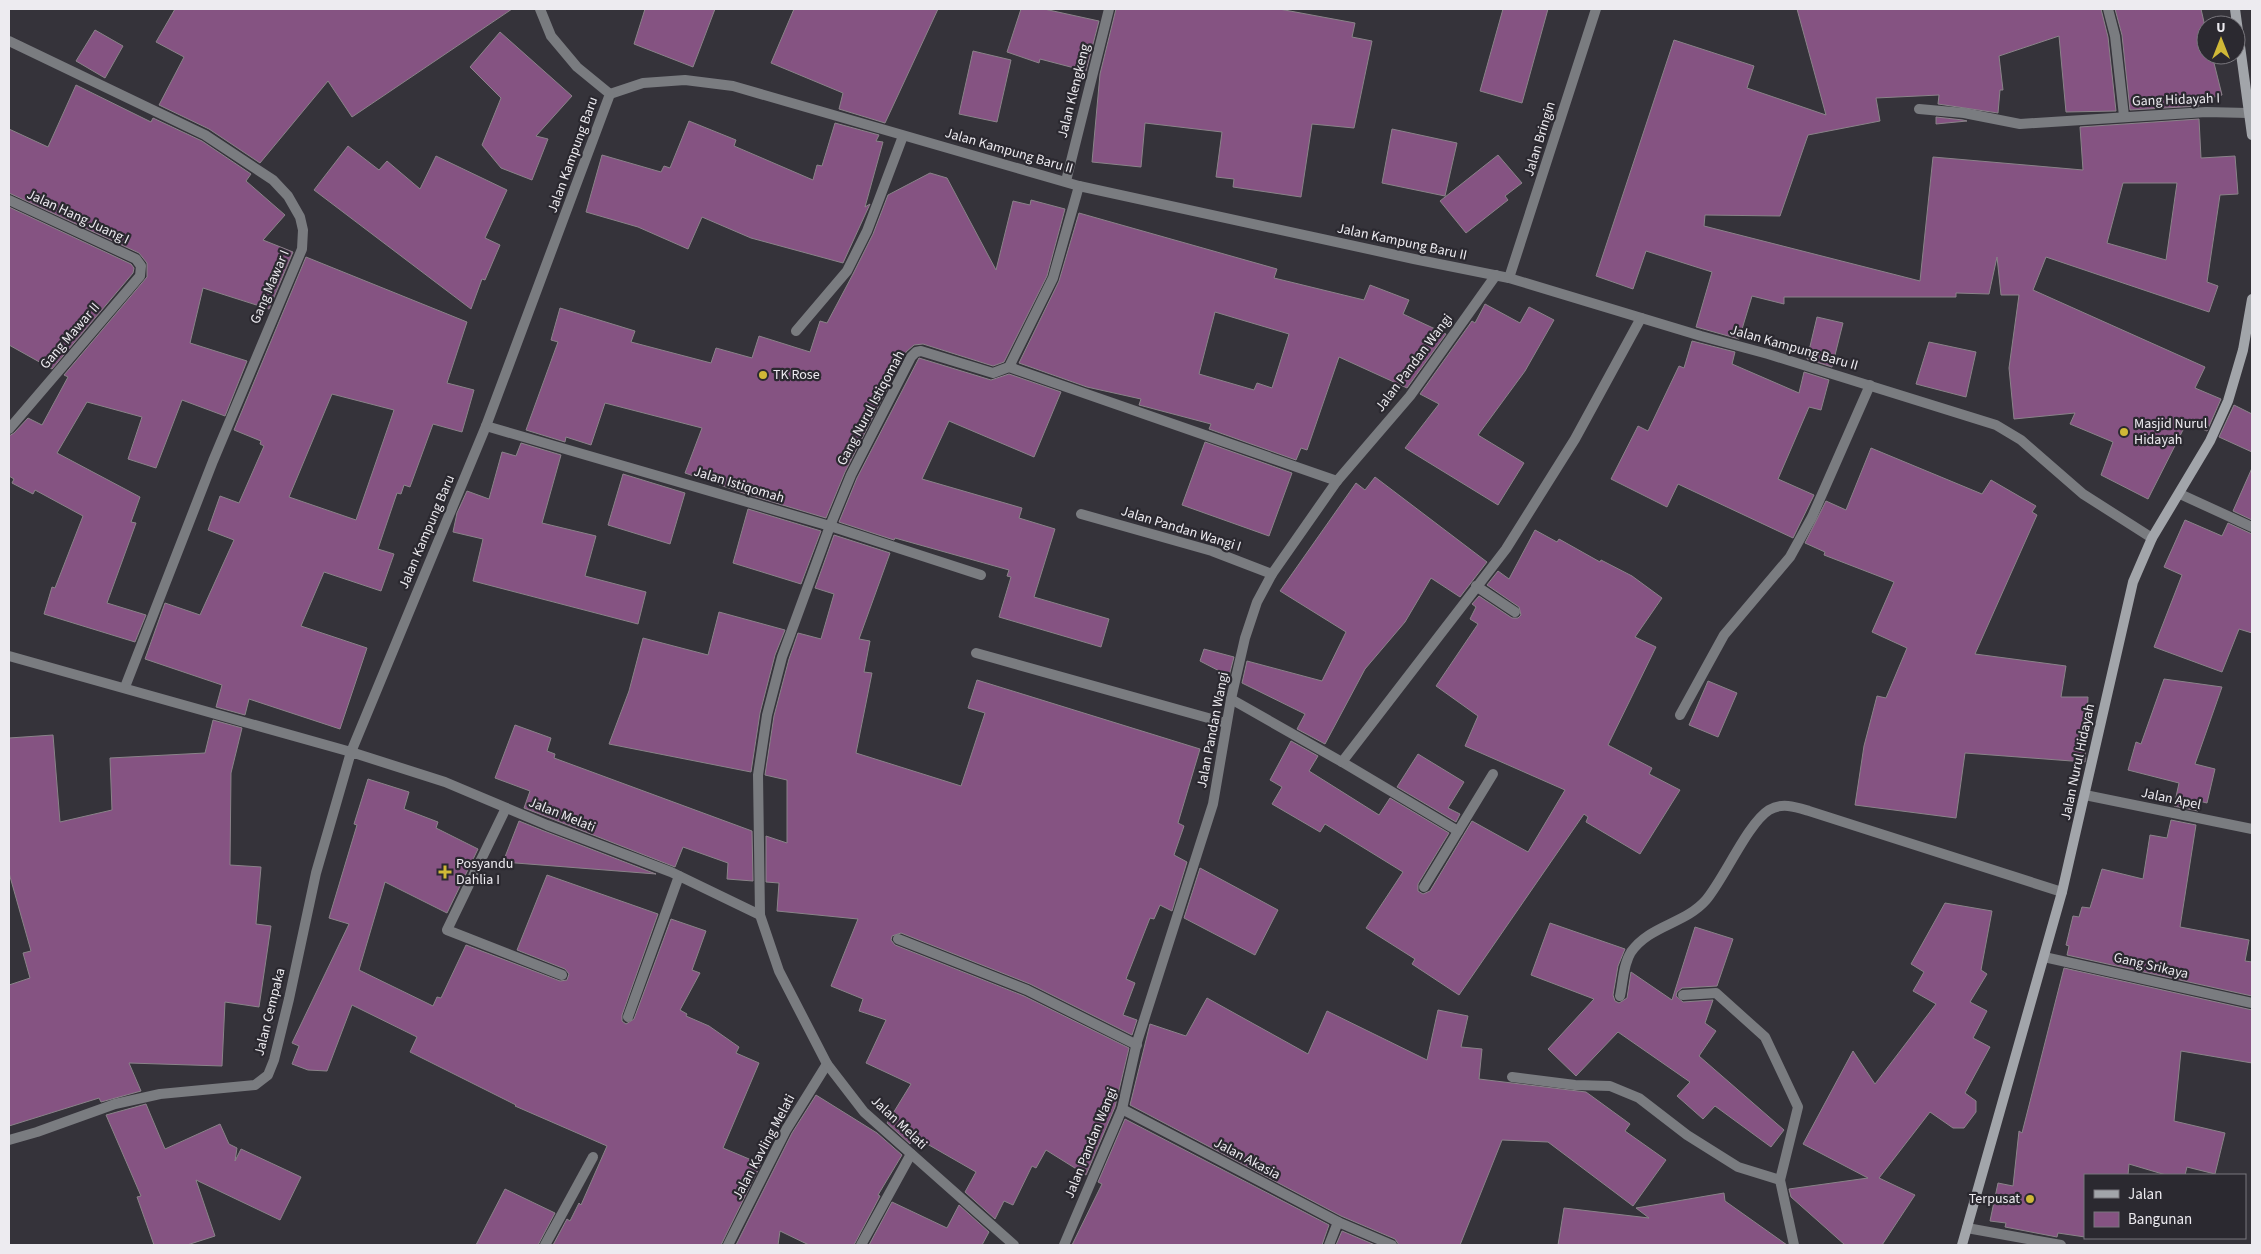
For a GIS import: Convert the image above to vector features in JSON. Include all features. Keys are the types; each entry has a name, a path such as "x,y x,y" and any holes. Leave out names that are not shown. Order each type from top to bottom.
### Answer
{"street":[{"name":"Jalan Kampung Baru","path":"350,752 486,426 610,94 577,67 551,36 540,9"},
{"name":"Jalan Klengkeng","path":"1066,181 1109,9"},
{"name":"Jalan Bringin","path":"1509,278 1596,9"},
{"name":"Gang Hidayah I","path":"2108,9 2115,36 2124,116 2206,112 2248,113"},
{"path":"2235,9 2252,135"},
{"name":"Gang Mawar I","path":"9,41 205,135 272,180 288,196 300,217 303,230 302,249 213,461 126,687"},
{"name":"Jalan Kampung Baru II","path":"610,94 644,84 685,80 733,86 1079,186 1509,278 1870,385 1996,425 2021,440 2083,494 2152,538"},
{"path":"1919,109 1964,113 2020,124 2070,122 2124,116"},
{"path":"796,331 847,271 867,231 903,136"},
{"path":"1079,186 1053,278 1009,367 1338,481"},
{"name":"Jalan Hang Juang I","path":"9,200 136,259"},
{"name":"Gang Mawar II","path":"9,429 140,276 141,266 136,259"},
{"name":"Jalan Pandan Wangi","path":"1064,1245 1122,1110 1137,1045 1213,804 1231,699 1248,629 1257,602 1272,574 1338,481 1410,396 1496,275"},
{"name":"Jalan Nurul Hidayah","path":"1962,1245 2062,892 2133,582 2152,538 2210,441 2230,394 2243,350 2252,299"},
{"path":"1342,762 1506,549 1575,439 1641,318"},
{"name":"Gang Nurul Istiqomah","path":"830,526 851,475 916,352 921,351 993,373 1009,367"},
{"path":"1680,715 1724,635 1790,557 1812,517 1870,385"},
{"name":"Jalan Istiqomah","path":"486,426 830,526 981,575"},
{"path":"2180,494 2252,526"},
{"name":"Jalan Pandan Wangi I","path":"1080,514 1212,551 1272,574"},
{"name":"Jalan Melati","path":"830,526 782,657 767,714 758,775 760,915 779,971 827,1064 864,1112 1014,1245"},
{"path":"1476,586 1515,612"},
{"path":"976,653 1226,723"},
{"path":"9,656 126,687 350,752"},
{"path":"1231,699 1458,831"},
{"name":"Jalan Melati","path":"350,752 445,782 679,876 760,915"},
{"name":"Jalan Cempaka","path":"9,1140 38,1132 116,1104 160,1094 255,1085 268,1075 274,1060 316,873 350,752"},
{"path":"1424,887 1493,774"},
{"name":"Jalan Apel","path":"2085,795 2252,829"},
{"path":"1620,996 1627,960 1640,942 1697,909 1706,900 1752,829 1768,811 1782,805 1809,811 2062,892"},
{"path":"506,808 447,930 562,975"},
{"path":"628,1017 679,876"},
{"path":"898,939 1027,990 1137,1045"},
{"name":"Gang Srikaya","path":"2044,956 2252,1003"},
{"path":"1683,995 1716,993 1764,1037 1798,1107 1780,1180 1794,1245"},
{"name":"Jalan Kavling Melati","path":"728,1245 786,1130 827,1064"},
{"path":"1512,1077 1575,1085 1610,1086 1639,1098 1687,1135 1738,1167 1780,1180"},
{"name":"Jalan Akasia","path":"1122,1110 1338,1222 1392,1245"},
{"path":"861,1245 911,1154"},
{"path":"544,1245 593,1157"},
{"path":"1329,1245 1338,1222"},
{"path":"1967,1228 2061,1245"}],"building":[{"path":"175,9 512,9 352,117 328,81 260,163 209,129 159,105 184,57 156,42"},
{"path":"645,9 715,9 693,67 634,44"},
{"path":"794,9 938,9 885,123 839,109 843,93 771,63"},
{"path":"1021,9 1044,9 1099,21 1086,71 1040,59 1039,63 1007,52"},
{"path":"1116,9 1279,9 1355,23 1352,37 1372,41 1354,128 1312,124 1301,197 1233,187 1234,179 1216,177 1222,132 1145,123 1141,167 1092,162 1100,74"},
{"path":"1503,9 1548,9 1522,103 1480,91"},
{"path":"1797,9 2101,9 2108,37 2116,111 2066,112 2059,36 1999,56 2003,90 2000,90 1998,113 1938,104 1939,95 1876,98 1880,121 1808,135 1780,216 1705,215 1704,226 1920,281 1933,157 2083,170 2080,127 2199,119 2201,158 2235,156 2238,194 2220,195 2207,282 2218,286 2209,312 2046,257 2033,290 2205,367 2195,388 2221,399 2207,431 2187,422 2148,499 2101,475 2113,442 2070,424 2075,413 2014,419 2009,368 2019,295 2001,295 1997,257 1989,294 1956,293 1956,297 1784,297 1784,304 1752,296 1739,339 1696,327 1712,272 1646,251 1633,289 1596,276 1674,40 1754,66 1747,88 1826,115","holes":["2123,183 2177,183 2166,260 2107,243"]},
{"path":"2115,9 2201,9 2202,15 2196,15 2196,65 2214,65 2222,95 2198,101 2199,106 2130,110 2122,35"},
{"path":"95,30 123,46 105,78 76,61"},
{"path":"500,32 572,96 536,136 548,139 532,180 501,168 482,145 501,98 470,67"},
{"path":"973,51 1011,60 997,122 959,114"},
{"path":"76,85 151,122 153,118 202,141 251,174 246,181 285,215 263,240 293,252 269,309 203,288 190,343 247,361 225,416 182,400 156,468 128,459 142,417 87,402 57,453 140,497 131,522 136,523 107,603 146,615 135,642 44,614 52,587 55,588 83,516 35,490 33,494 12,483 14,479 9,476 9,436 28,418 42,425 68,377 64,375 147,277 147,263 139,253 9,193 9,129 48,147"},
{"path":"1936,117 1963,120 1967,121 1936,124"},
{"path":"689,121 736,140 734,146 813,180 817,165 822,166 835,123 879,135 876,141 883,142 865,207 870,204 843,263 751,238 702,217 688,249 638,227 586,212 602,155 661,172 664,166 670,168"},
{"path":"1392,129 1457,143 1445,196 1382,183"},
{"path":"348,146 379,170 387,161 420,189 436,156 507,190 485,238 500,245 485,280 482,279 471,309 314,190"},
{"path":"1498,155 1522,183 1505,196 1508,200 1466,233 1440,201"},
{"path":"930,173 947,178 996,270 1013,201 1030,205 1031,200 1065,209 1047,276 1004,362 993,366 923,344 914,345 906,352 845,472 826,518 685,473 702,428 605,403 591,445 566,437 565,442 526,430 558,342 551,340 560,308 635,331 631,342 711,363 716,348 752,358 759,336 810,352 820,321 827,323 873,234 888,195"},
{"path":"9,207 131,264 134,268 133,273 52,369 9,345"},
{"path":"1079,213 1277,269 1274,278 1364,300 1370,285 1409,300 1403,314 1446,334 1407,388 1339,357 1307,450 1301,448 1296,460 1209,429 1211,424 1139,405 1141,399 1087,387 1019,363 1059,281","holes":["1215,312 1289,334 1272,388 1257,383 1254,390 1199,374"]},
{"path":"306,257 467,322 447,383 474,390 462,432 433,424 410,487 404,485 401,494 397,493 378,549 394,554 381,591 324,572 301,626 367,648 340,729 249,699 245,715 216,707 222,685 145,659 165,603 200,615 234,540 208,530 220,496 239,503 264,446 260,444 261,441 234,430","holes":["332,394 394,410 356,520 289,497"]},
{"path":"1485,304 1520,323 1529,307 1554,320 1525,371 1478,435 1524,463 1498,505 1405,448 1439,404 1420,394 1472,321 1475,323"},
{"path":"1817,317 1843,323 1832,367 1807,359"},
{"path":"1692,341 1735,352 1732,364 1799,393 1804,372 1829,380 1821,410 1809,407 1778,479 1814,495 1793,538 1678,484 1667,507 1611,479 1638,426 1648,431 1679,366 1684,368"},
{"path":"1929,342 1976,352 1966,397 1916,384"},
{"path":"919,358 991,380 1009,374 1061,392 1034,457 949,421 922,479 1022,508 1019,518 1055,529 1034,597 1109,619 1101,647 999,617 1011,577 1007,576 1009,570 895,538 894,540 839,522 857,478"},
{"path":"2234,405 2252,414 2252,452 2219,437"},
{"path":"1205,442 1292,473 1269,536 1182,505"},
{"path":"521,443 561,455 542,523 596,536 585,576 646,592 638,624 473,581 483,539 453,532 457,513 467,491 489,499 502,452 516,456"},
{"path":"1871,448 1982,494 1991,480 2036,506 2032,512 2037,515 1975,654 2066,666 2061,697 2088,697 2085,762 1965,753 1956,818 1855,805 1864,746 1877,696 1886,698 1907,648 1872,632 1894,582 1824,555 1825,552 1805,543 1826,501 1846,510"},
{"path":"2252,468 2252,520 2233,511"},
{"path":"623,474 685,493 670,544 608,525"},
{"path":"1375,477 1487,562 1460,597 1431,578 1405,622 1365,669 1325,744 1297,729 1305,714 1242,683 1247,661 1322,681 1346,632 1280,591 1356,483 1365,490"},
{"path":"748,509 821,531 801,584 733,563"},
{"path":"2185,520 2222,536 2228,523 2252,534 2252,633 2239,629 2222,672 2154,647 2182,575 2164,567"},
{"path":"1535,530 1557,542 1559,539 1600,562 1601,560 1632,576 1662,598 1635,637 1656,647 1608,745 1652,768 1649,774 1680,790 1640,854 1586,822 1588,817 1584,814 1459,995 1412,964 1415,959 1366,928 1403,872 1325,824 1320,832 1272,804 1282,787 1270,780 1291,741 1318,756 1309,771 1379,815 1390,798 1449,833 1418,884 1418,891 1423,894 1430,891 1472,821 1528,852 1565,790 1465,746 1478,716 1436,686 1478,624 1470,619 1476,607 1472,604 1479,596 1512,618 1518,618 1521,615 1519,607 1487,585 1498,571 1509,579"},
{"path":"834,535 890,553 859,639 870,641 864,672 872,673 856,753 961,786 985,713 968,708 977,680 1200,749 1178,823 1184,826 1174,855 1187,862 1172,911 1160,905 1154,919 1150,918 1126,979 1135,983 1123,1015 1137,1020 1132,1035 1030,984 901,933 892,936 891,940 895,945 1024,996 1129,1048 1115,1107 1086,1175 1046,1150 1036,1168 1032,1166 1013,1205 1004,1201 995,1219 965,1192 976,1172 915,1137 910,1144 887,1123 911,1084 866,1063 886,1020 859,1011 863,999 831,986 858,919 777,911 779,883 766,882 766,836 787,843 787,780 765,775 774,716 798,633 821,639 834,594 815,588"},
{"path":"719,612 785,630 775,655 760,713 751,772 609,744 629,691 643,638 708,655"},
{"path":"1204,649 1234,657 1229,676 1200,661"},
{"path":"2164,679 2222,687 2195,764 2215,769 2207,803 2199,801 2198,811 2174,806 2179,783 2128,770 2136,742 2141,744"},
{"path":"1708,681 1737,693 1718,737 1689,725"},
{"path":"213,720 242,728 231,773 230,865 261,867 256,924 271,926 259,1007 225,1002 222,1066 129,1063 141,1091 101,1102 99,1098 9,1126 9,985 30,978 23,953 31,951 9,873 9,738 53,735 60,822 112,810 110,758 205,753"},
{"path":"515,725 551,738 547,751 555,754 554,758 752,831 753,881 727,879 728,863 683,847 675,867 524,808 530,791 495,778"},
{"path":"1418,754 1464,782 1448,808 1460,814 1456,822 1397,787"},
{"path":"368,779 409,792 404,809 438,822 436,828 478,849 447,913 385,882 359,970 433,1006 437,997 441,998 466,945 560,981 567,980 569,974 565,969 517,950 547,875 658,914 622,1015 622,1021 626,1024 634,1019 671,919 706,931 692,970 700,973 680,1010 687,1014 686,1016 709,1026 739,1047 736,1053 759,1063 723,1148 761,1164 721,1245 553,1245 567,1219 570,1221 579,1203 581,1205 607,1146 515,1106 410,1052 417,1037 352,1005 327,1071 308,1070 292,1064 299,1046 292,1043 349,924 329,918 357,825 354,824"},
{"path":"2171,820 2196,825 2180,927 2249,940 2245,961 2252,962 2252,996 2067,955 2069,946 2066,945 2073,916 2079,917 2082,907 2090,908 2102,869 2143,879 2150,835 2167,838"},
{"path":"519,821 544,831 656,874 503,862"},
{"path":"1200,868 1278,910 1255,955 1184,918"},
{"path":"1945,903 1992,911 1981,970 1987,974 1970,1002 1987,1011 1973,1038 1990,1047 1965,1093 1976,1101 1976,1112 1964,1128 1953,1128 1930,1112 1879,1178 1915,1195 1882,1245 1845,1245 1791,1197 1789,1189 1868,1178 1803,1144 1853,1051 1875,1084 1936,1004 1913,991 1924,972 1911,964"},
{"path":"1550,923 1625,949 1618,966 1613,995 1615,1001 1619,1003 1627,998 1631,972 1672,1000 1695,927 1733,939 1717,986 1682,988 1677,992 1676,996 1683,1002 1713,1000 1705,1023 1716,1031 1699,1056 1784,1130 1771,1147 1715,1106 1703,1119 1677,1096 1690,1082 1618,1032 1576,1076 1548,1049 1594,999 1531,975"},
{"path":"2064,968 2252,1010 2252,1063 2181,1051 2174,1121 2225,1133 2215,1174 2187,1167 2185,1174 2163,1174 2129,1164 2128,1174 2084,1174 2084,1237 2058,1233 2057,1237 2005,1227 2006,1223 1990,1221 1998,1183 2013,1186 2019,1131 2022,1133"},
{"path":"1207,998 1308,1054 1327,1011 1427,1060 1438,1010 1468,1016 1461,1047 1482,1049 1479,1079 1586,1092 1630,1124 1625,1131 1666,1160 1633,1206 1548,1142 1502,1140 1460,1245 1399,1245 1395,1239 1341,1216 1130,1105 1150,1024 1186,1036"},
{"path":"816,1095 877,1133 902,1155 878,1195 880,1196 854,1245 809,1245 780,1231 778,1245 736,1245 792,1133"},
{"path":"146,1104 165,1149 220,1124 229,1144 237,1148 235,1161 241,1149 301,1177 280,1220 196,1180 215,1236 187,1245 154,1245 137,1197 141,1196 106,1115"},
{"path":"1125,1119 1329,1225 1322,1245 1072,1245 1102,1184 1098,1182"},
{"path":"505,1189 555,1213 538,1245 476,1245"},
{"path":"1724,1193 1725,1201 1787,1245 1558,1245 1564,1208 1649,1218 1636,1208"},
{"path":"892,1202 947,1228 959,1205 989,1232 982,1245 869,1245"},
{"path":"1342,1231 1375,1245 1336,1245"}],"place":[{"name":"TK Rose","path":"763,375"},
{"name":"Masjid Nurul Hidayah","path":"2124,432"},
{"name":"Posyandu Dahlia I","path":"445,872"},
{"name":"Terpusat","path":"2030,1199"}]}
